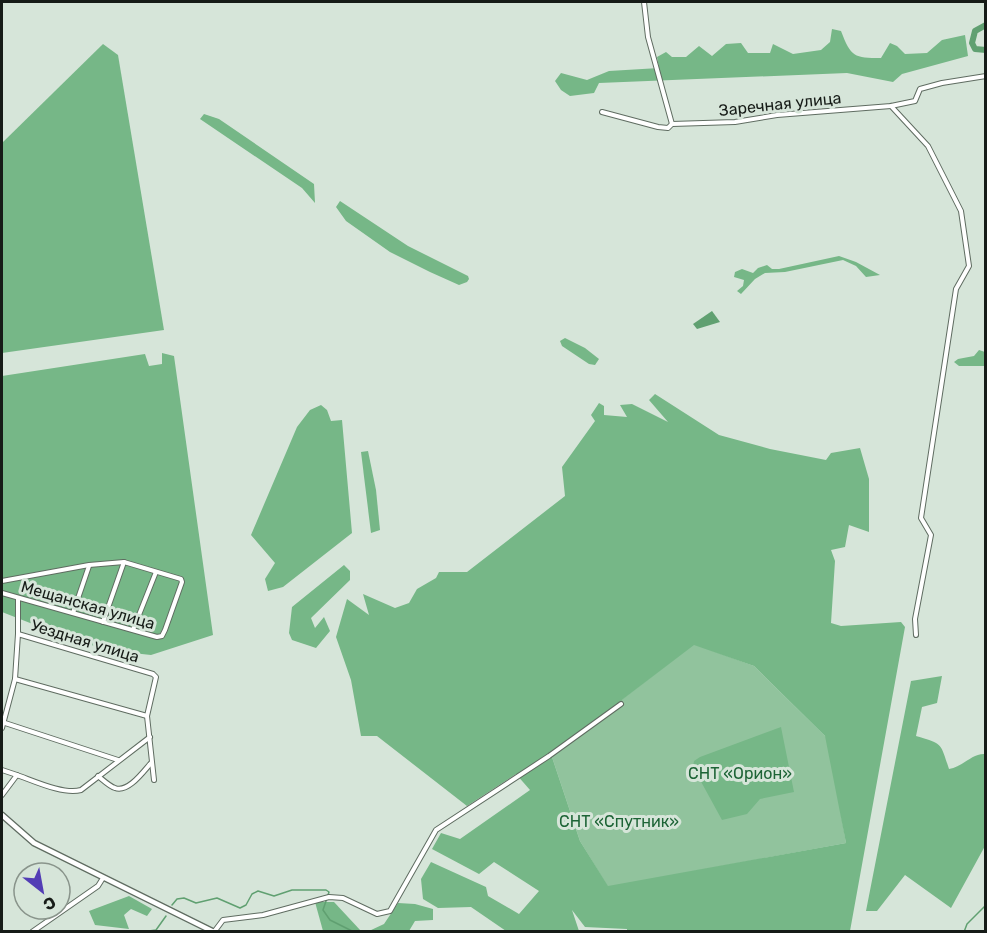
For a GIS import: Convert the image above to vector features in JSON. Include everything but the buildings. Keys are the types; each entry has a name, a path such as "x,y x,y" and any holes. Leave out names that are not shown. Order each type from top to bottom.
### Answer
{"street":[{"path":"644,2 648,36 672,124"},
{"name":"Заречная улица","path":"602,112 668,128 672,124 735,122 777,115 915,101 920,89 986,76"},
{"path":"891,105 928,146 961,212 969,266 957,289 921,518 931,536 915,619 916,635"},
{"path":"103,622 124,562"},
{"path":"2,580 89,565 124,562 156,572 133,630"},
{"path":"73,613 89,565"},
{"name":"Мещанская улица","path":"2,593 158,638 165,630 182,582 181,579 156,572"},
{"path":"18,598 18,634"},
{"name":"Уездная улица","path":"2,728 15,679 18,634 153,674 156,677 147,716"},
{"path":"15,679 147,716 154,780"},
{"path":"2,815 34,843 214,932 223,920 263,915 321,898 343,898 377,914 390,911 436,830 498,790 621,704"},
{"path":"2,722 118,760"},
{"path":"2,770 73,792 81,790 150,737"},
{"path":"98,776 114,788 122,789 151,763"},
{"path":"2,795 17,775"},
{"path":"32,932 98,886 102,878"}],"green space":[{"path":"832,29 841,31 851,51 859,56 881,58 890,43 905,54 927,53 942,40 965,35 968,56 902,74 893,82 847,73 599,83 594,93 570,96 561,90 555,81 561,73 587,80 609,71 659,68 657,57 666,52 672,57 686,57 699,46 712,56 726,44 741,43 748,53 770,53 773,44 793,54 821,50 830,42"},
{"path":"103,44 118,55 164,330 2,353 2,143"},
{"path":"204,114 219,119 314,184 315,203 302,188 200,119"},
{"path":"340,201 408,246 468,276 469,279 459,285 390,252 346,221 336,207"},
{"path":"839,256 880,275 866,277 856,266 843,260 785,272 765,273 755,279 741,294 737,291 743,286 744,280 734,277 735,272 742,269 753,273 758,268 767,265 772,269 779,269"},
{"path":"565,338 585,348 599,359 595,365 589,364 562,346 560,341"},
{"path":"979,350 985,352 985,366 959,366 954,362 974,356"},
{"path":"162,353 174,356 213,635 151,655 114,651 76,641 2,612 2,376 145,354 149,366 162,364"},
{"path":"655,394 719,435 770,449 826,460 831,453 860,448 869,479 869,532 849,525 845,547 831,550 835,561 831,623 841,626 901,622 905,627 850,931 627,931 627,929 585,927 572,910 579,931 506,931 471,907 438,908 423,899 421,879 431,862 486,887 488,896 519,914 539,891 494,862 479,874 432,849 441,833 460,839 530,790 516,774 467,806 377,736 361,736 351,680 336,637 347,599 369,615 363,594 395,608 409,603 417,589 436,578 439,572 467,572 565,496 562,467 595,421 591,415 599,403 604,406 604,415 627,417 620,405 632,404 668,422 649,400","holes":["694,645 754,666 825,736 846,843 608,886 580,841 551,754"]},
{"path":"321,405 327,410 331,421 342,420 352,533 283,587 268,591 265,579 275,563 251,535 297,427 310,410"},
{"path":"368,451 376,490 380,530 371,533 361,452"},
{"path":"344,565 350,571 350,580 311,618 315,628 324,617 330,631 316,648 292,640 289,633 292,607"},
{"name":"СНТ «Орион»","path":"694,644 754,666 828,739 846,843 608,887 580,841 551,754"},
{"path":"942,676 937,703 922,707 916,736 939,745 949,769 980,754 985,754 985,846 951,908 905,875 877,911 866,911 911,681"},
{"path":"781,727 794,792 760,799 747,814 722,820 693,767 694,761"},
{"path":"129,896 152,909 147,916 131,909 124,915 129,929 95,925 89,911"},
{"path":"315,902 334,902 361,931 323,931"},
{"path":"398,903 415,904 433,909 433,920 415,921 409,931 369,931 384,924"}],"shaded area":[{"path":"712,311 720,322 697,329 693,324"}],"waterway":[{"path":"986,25 975,31 972,43 975,49 986,50"},
{"path":"172,905 177,899 184,898 196,903 217,898 240,908 246,905 252,894 258,891 274,896 292,890 326,890 329,892 323,910 330,920 354,932"},
{"path":"964,932 967,924 986,905"},
{"path":"142,932 156,930 166,916"}],"park label":[{"name":"СНТ «Спутник»","path":"619,821"}]}
